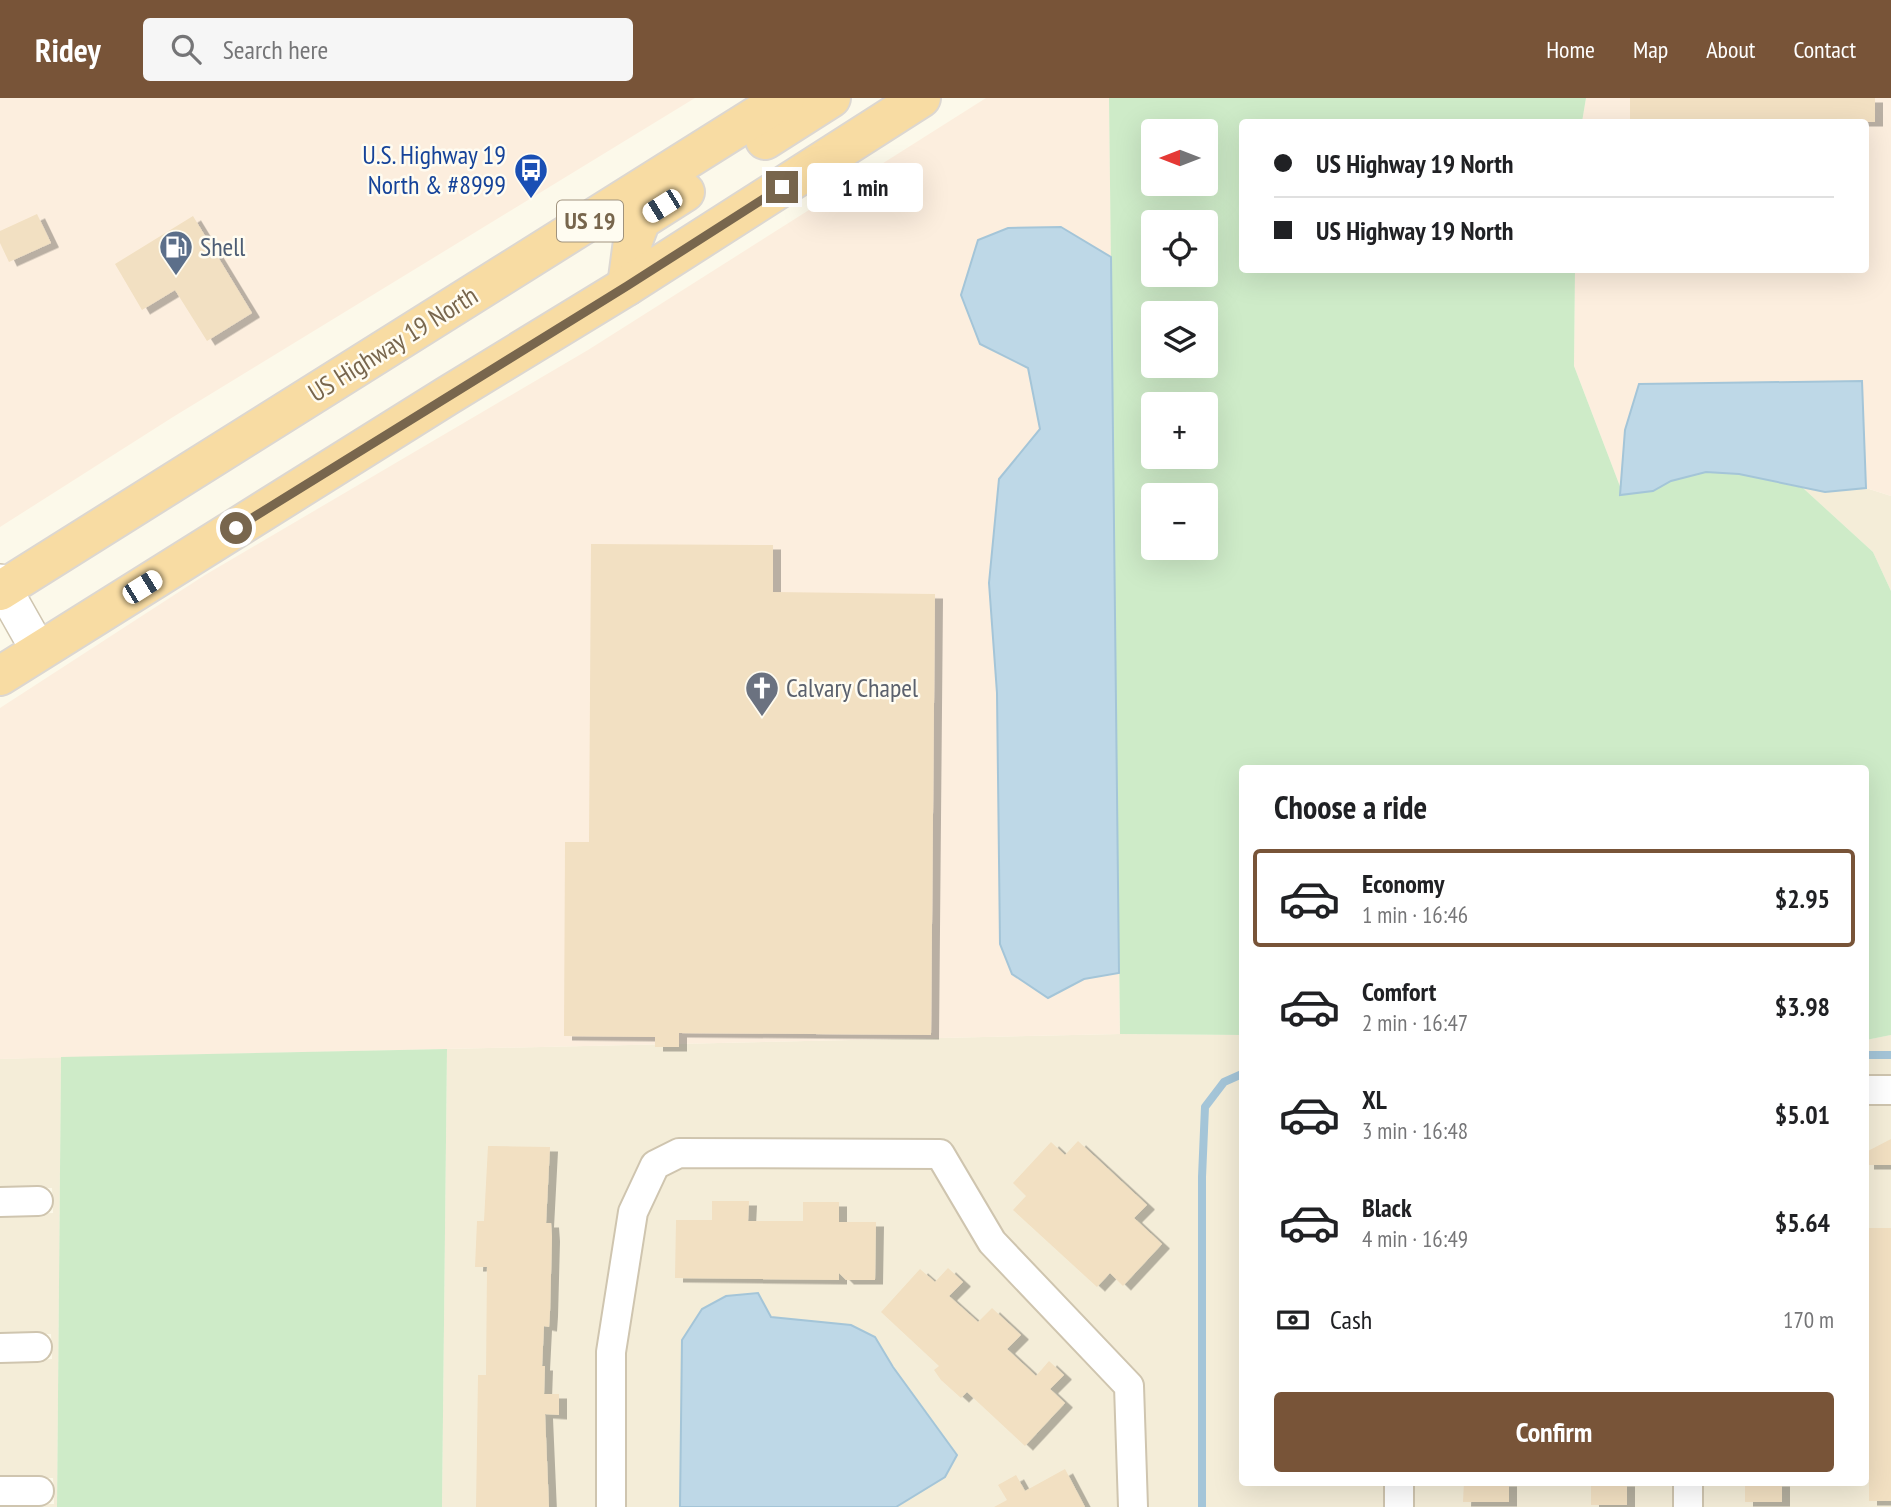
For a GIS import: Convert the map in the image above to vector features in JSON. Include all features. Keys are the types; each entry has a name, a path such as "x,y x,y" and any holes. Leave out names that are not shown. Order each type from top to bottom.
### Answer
{"highway":[{"name":"US Highway 19 North","path":"1,587 785,98"},
{"path":"627,286 633,241 641,220 831,98"},
{"name":"US 19","path":"2,672 627,286 921,98"}],"street":[{"path":"1,587 39,651"},
{"path":"1869,1090 1891,1090"},
{"path":"611,1507 611,1353 633,1212 655,1165 679,1153 940,1154 992,1242 1129,1387 1133,1507"},
{"path":"0,1202 38,1201"},
{"path":"0,1348 37,1347"},
{"path":"1399,1486 1399,1507"},
{"path":"1688,1486 1688,1507"},
{"path":"0,1491 39,1491"}],"shaded area":[{"path":"0,98 695,98 173,417 0,527"},
{"path":"986,98 1109,98 1111,257 1061,227 980,344 1028,368 1040,429 999,479 989,583 997,693 1048,998 1084,979 1119,973 1120,1034 0,1059 0,708 205,575 588,350"},
{"path":"1586,98 1891,98 1891,496 1866,488 1861,381 1640,384 1625,430 1621,489 1574,366 1575,273 1869,273 1869,119 1582,119"},
{"path":"1803,488 1825,492 1866,488 1891,496 1891,591 1873,552"},
{"path":"1120,1034 1239,1035 1239,1486 1384,1486 1384,1507 1148,1507 1144,1386 1140,1378 1004,1235 953,1148 648,1154 641,1160 618,1210 596,1352 596,1507 442,1507 447,1049"},
{"path":"1891,1035 1891,1076 1869,1077 1869,1039"},
{"path":"61,1057 57,1507 0,1507 0,1504 54,1504 53,1478 0,1478 0,1361 52,1359 51,1334 0,1335 0,1215 53,1213 52,1188 0,1189 0,1059"},
{"path":"1869,1103 1891,1103 1891,1507 1703,1507 1703,1486 1869,1486"},
{"path":"683,1166 931,1167 980,1251 1115,1391 1119,1507 896,1507 945,1477 893,1367 875,1337 851,1325 770,1317 682,1340 680,1507 626,1507 625,1353 647,1215 667,1174"},
{"path":"1414,1486 1673,1486 1673,1507 1414,1507"}],"green space":[{"path":"1109,98 1586,98 1582,119 1239,119 1239,273 1575,273 1574,366 1621,489 1620,494 1653,491 1671,481 1706,472 1739,474 1803,488 1873,552 1891,591 1891,1035 1869,1039 1869,765 1239,765 1239,1035 1120,1034"},
{"path":"447,1049 442,1507 57,1507 61,1057"}],"water":[{"path":"1061,227 1111,257 1119,973 1084,979 1048,998 1012,974 1000,944 997,693 989,583 999,479 1040,429 1028,368 980,344 961,295 978,240 1008,228"},
{"path":"1862,381 1866,488 1825,492 1739,474 1706,472 1671,481 1653,491 1620,495 1625,430 1639,384"},
{"path":"758,1293 771,1317 851,1325 875,1337 893,1367 957,1455 945,1477 896,1507 680,1507 682,1340 702,1309 726,1296"}],"building":[{"path":"1630,98 1875,98 1875,122 1869,122 1869,119 1630,119"},
{"path":"37,214 51,243 9,262 0,243 0,231"},
{"name":"Shell","path":"193,216 252,313 207,341 175,290 142,310 115,264"},
{"name":"Calvary Chapel","path":"591,544 773,545 773,592 935,594 931,1035 679,1033 679,1047 655,1047 655,1037 564,1036 565,842 589,842"},
{"path":"1891,1139 1891,1165 1869,1165 1869,1150"},
{"path":"1078,1141 1147,1205 1134,1218 1162,1244 1123,1286 1110,1273 1097,1287 1013,1210 1026,1196 1013,1183 1051,1142 1065,1155"},
{"path":"488,1146 550,1147 546,1223 551,1223 552,1237 550,1312 549,1327 544,1326 542,1366 545,1366 544,1394 559,1394 559,1415 545,1414 549,1507 476,1507 478,1375 486,1375 487,1267 475,1267 477,1221 484,1221"},
{"path":"712,1201 749,1201 748,1221 803,1221 803,1202 839,1202 839,1222 876,1222 875,1280 846,1280 839,1273 839,1280 675,1278 676,1220 712,1220"},
{"path":"1869,1228 1891,1228 1891,1501 1869,1501"},
{"path":"948,1268 963,1282 949,1296 978,1322 992,1308 1021,1335 1007,1349 1036,1376 1049,1361 1064,1375 1050,1389 1065,1403 1025,1446 967,1392 961,1398 941,1380 934,1370 939,1366 881,1312 920,1269 935,1282"},
{"path":"1065,1469 1085,1507 994,1507 1007,1500 998,1485 1016,1475 1025,1491"},
{"path":"1464,1486 1509,1486 1509,1502 1463,1502"},
{"path":"1591,1486 1627,1486 1627,1505 1591,1505"},
{"path":"1745,1486 1782,1486 1782,1502 1745,1502"}],"waterway":[{"path":"1869,1055 1891,1055"},
{"path":"1202,1507 1202,1177 1205,1107 1224,1082 1239,1075"}],"place":[{"name":"U.S. Highway 19 North & #8999","path":"531,200"},
{"name":"Shell","path":"176,277"},
{"name":"Calvary Chapel","path":"762,718"}],"route":[{"path":"236,528 782,187"}]}
